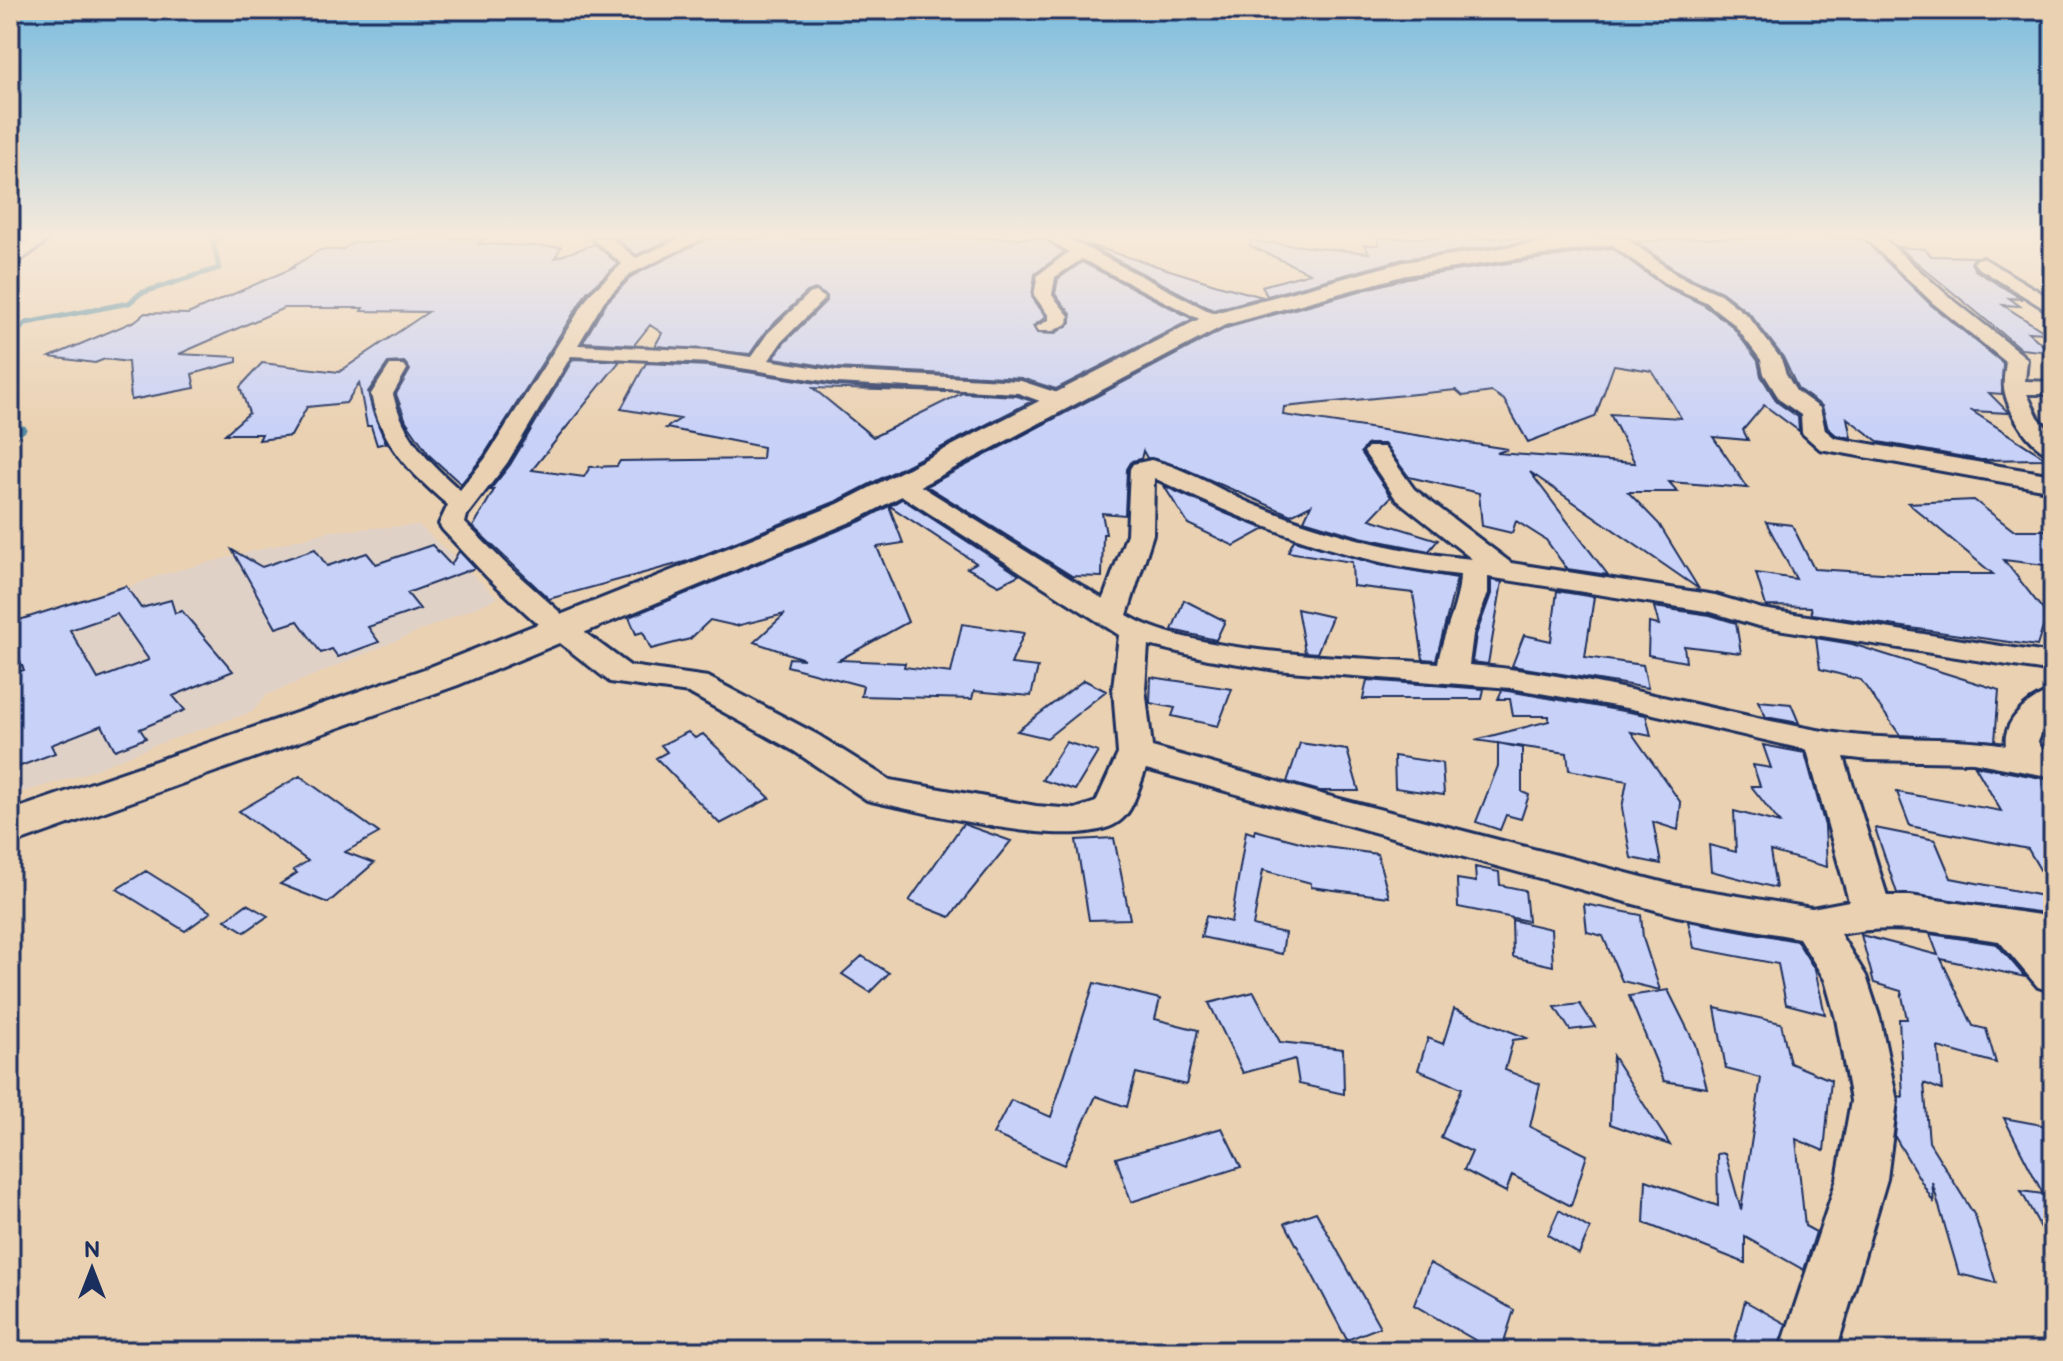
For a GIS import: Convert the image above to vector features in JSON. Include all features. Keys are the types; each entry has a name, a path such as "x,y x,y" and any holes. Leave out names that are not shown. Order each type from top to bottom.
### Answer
{"street":[{"path":"595,302 495,463 454,514 452,524 498,572 562,630 621,675 697,684 806,743 880,791 903,797 1036,819 1075,822 1093,819 1110,810 1135,754 1122,625 1140,534 1142,469 1151,467 1330,542 1387,556 1503,570 1715,604 1758,617 2053,663"},
{"path":"757,363 775,337 812,302"},
{"path":"1046,327 1058,323 1059,316 1048,302"},
{"path":"1178,302 1216,320"},
{"path":"10,828 444,676 849,511 1216,320 1270,302"},
{"path":"1717,302 1741,320 1771,359 1775,374 1788,395 1812,413 1814,433 1828,444 2053,483"},
{"path":"1943,302 2017,360 2014,387 2022,411 2034,431 2053,448"},
{"path":"564,350 699,356 836,377 1021,387 1059,401"},
{"path":"397,369 382,394 392,426 411,459 462,504"},
{"path":"2014,387 2053,388"},
{"path":"1376,452 1405,494 1503,570"},
{"path":"902,485 1122,625 1208,650 1276,661 1511,678 1632,699 1822,742 1869,749 1973,751 2043,764"},
{"path":"1452,674 1458,634 1474,593 1474,568"},
{"path":"2043,764 2021,742 2024,730 2035,714 2053,701"},
{"path":"1822,742 1872,912"},
{"path":"1135,754 1328,809 1677,901 1812,924 1872,912 1910,912 2053,933"},
{"path":"1808,1351 1862,1179 1874,1101 1858,1019 1845,976 1812,924"},
{"path":"2011,927 2053,975"}],"shaded area":[{"path":"419,525 498,598 267,695 252,712 158,744 81,775 10,796 10,641 62,612 160,575 331,531"}],"building":[{"path":"216,302 581,302 483,457 461,484 430,456 406,421 396,394 410,370 404,362 388,363 368,392 386,443 377,445 371,426 367,426 359,383 346,403 307,407 291,436 259,440 262,434 225,434 249,413 240,387 262,363 339,372 428,312 284,308 179,354 237,357 237,362 192,374 195,388 131,400 128,362 105,359 95,363 50,357 135,321 145,313 188,314"},
{"path":"797,302 766,331 750,354 655,346 662,333 650,325 634,345 583,342 606,303"},
{"path":"825,302 1035,302 1046,317 1033,326 1037,333 1054,334 1071,323 1071,314 1061,302 1159,302 1193,319 1056,389 1021,378 836,368 774,358 784,343"},
{"path":"1197,302 1246,302 1213,310"},
{"path":"1322,302 1697,302 1732,326 1758,361 1761,376 1777,402 1798,417 1799,431 1764,405 1743,430 1748,440 1713,437 1748,488 1669,482 1678,492 1628,492 1659,524 1699,589 1530,472 1608,575 1567,569 1546,540 1516,521 1512,533 1482,526 1479,493 1409,477 1384,444 1368,444 1361,452 1391,497 1370,519 1438,540 1429,551 1360,537 1304,520 1311,505 1291,515 1178,466 1147,458 1143,451 1141,459 1132,461 1127,469 1125,515 1102,513 1106,534 1103,534 1102,577 1072,576 927,486 1226,328","holes":["1614,365 1652,371 1681,418 1610,414 1635,463 1497,453 1508,449 1283,415 1284,407 1456,390 1463,396 1492,392 1504,400 1528,442 1595,417"]},
{"path":"1734,302 1927,302 2003,363 2002,394 1989,393 2009,413 1972,411 2047,459 1981,460 1879,442 1847,418 1851,438 1836,435 1828,428 1822,406 1798,389 1783,357 1750,314"},
{"path":"1964,302 2014,302 2020,306 2003,305 2046,333 2028,332 2051,352 2021,349"},
{"path":"573,359 620,361 532,470 584,477 590,467 617,466 620,461 762,459 763,447 666,428 680,419 621,409 646,363 709,366 836,386 946,392 813,388 873,437 962,393 1017,396 1032,401 837,501 688,561 549,599 473,527 494,490 490,490 510,465"},
{"path":"1164,486 1265,529 1234,546 1188,524"},
{"path":"902,499 1019,575 999,585 967,568 976,563 890,506"},
{"path":"1974,500 2013,530 2053,530 2053,566 2004,560 2047,615 2037,646 1812,614 1811,607 1766,606 1756,573 1796,579 1766,522 1792,525 1814,569 1899,574 1993,574 1908,503"},
{"path":"889,506 903,543 877,547 908,622 839,660 905,663 904,667 951,673 962,624 1024,633 1011,664 1038,667 1031,696 974,691 972,699 861,696 863,686 787,666 789,658 804,659 754,642 785,614 736,626 710,620 690,639 651,649 643,632 636,634 629,617 861,521"},
{"path":"1294,540 1379,565 1457,578 1436,660 1423,659 1413,593 1353,586 1352,562 1288,552"},
{"path":"432,545 451,565 459,551 475,568 407,593 420,609 368,627 379,642 338,657 332,649 321,653 298,621 276,628 232,550 262,567 315,549 327,566 367,553 376,564"},
{"path":"1491,580 1502,582 1488,664 1472,662 1476,635 1491,594"},
{"path":"126,586 141,608 171,600 175,613 182,611 233,671 173,696 185,710 140,729 146,738 115,750 102,725 51,745 55,753 10,770 10,675 24,670 10,639 10,623","holes":["117,614 149,660 98,679 70,630"]},
{"path":"1557,591 1594,597 1585,657 1643,665 1648,688 1512,666 1524,635 1551,641"},
{"path":"1184,600 1225,621 1216,640 1172,630"},
{"path":"1654,607 1710,615 1736,623 1741,653 1684,646 1686,662 1648,655 1649,623 1659,625"},
{"path":"1297,609 1332,617 1317,653 1305,652"},
{"path":"1816,638 1852,644 1999,690 1995,741 1900,735 1861,680 1820,669"},
{"path":"1151,677 1232,689 1218,726 1172,716 1175,708 1150,703"},
{"path":"1084,680 1106,691 1047,738 1017,731"},
{"path":"1367,680 1484,689 1482,699 1363,699"},
{"path":"1502,690 1646,715 1651,736 1631,732 1681,803 1678,830 1653,822 1661,864 1631,858 1622,808 1627,781 1569,770 1567,753 1475,740 1549,721 1549,716 1513,716 1510,699 1498,699"},
{"path":"1758,701 1791,704 1799,723 1766,717"},
{"path":"688,732 695,738 703,734 770,798 720,824 656,758 667,752 661,745"},
{"path":"1066,742 1098,752 1075,790 1042,780"},
{"path":"1300,743 1347,750 1359,791 1320,791 1287,782"},
{"path":"1498,743 1522,748 1522,792 1529,795 1521,819 1506,815 1500,830 1476,822 1498,766"},
{"path":"1763,745 1805,753 1825,826 1827,867 1770,851 1776,888 1711,871 1709,845 1736,852 1734,811 1780,823 1751,786 1760,786 1753,765 1771,768"},
{"path":"1394,756 1442,763 1444,795 1395,788"},
{"path":"1975,766 2053,780 2053,892 2028,849 1910,826 1897,792 2001,811"},
{"path":"300,776 379,833 345,852 374,863 328,903 280,884 297,873 293,870 308,861 239,811"},
{"path":"963,824 1011,841 950,917 909,901"},
{"path":"1875,828 1935,840 1951,878 2053,898 2053,914 1897,893"},
{"path":"1255,830 1311,845 1377,854 1389,897 1311,887 1311,883 1263,870 1253,926 1285,933 1282,954 1201,937 1206,916 1231,922 1246,831 1254,834"},
{"path":"1114,838 1130,919 1089,920 1076,840"},
{"path":"1475,867 1499,872 1500,885 1525,890 1528,921 1458,907 1457,879 1476,882"},
{"path":"146,871 211,912 185,931 117,889"},
{"path":"247,904 268,916 245,932 225,920"},
{"path":"1584,904 1641,915 1643,938 1660,990 1622,981 1603,936 1587,932"},
{"path":"1512,920 1551,929 1553,966 1513,957"},
{"path":"1688,921 1797,941 1815,970 1825,1014 1786,1004 1778,964 1694,948"},
{"path":"1930,934 1997,944 2025,977 1941,959 1973,1026 1986,1029 1996,1063 1938,1047 1942,1090 1924,1083 1929,1142 1975,1216 1996,1283 1959,1274 1932,1182 1934,1203 1895,1137 1899,1096 1903,1097 1899,1019 1907,1019 1901,991 1874,983 1861,935 1938,955"},
{"path":"862,956 889,973 870,992 842,974"},
{"path":"1094,983 1160,999 1155,1019 1198,1030 1186,1085 1136,1073 1127,1107 1096,1096 1064,1165 993,1134 1011,1100 1051,1117"},
{"path":"1668,990 1695,1044 1707,1088 1664,1081 1629,996"},
{"path":"1254,992 1280,1042 1343,1049 1344,1094 1299,1084 1295,1059 1243,1073 1209,1003"},
{"path":"1580,1004 1595,1027 1570,1030 1555,1007"},
{"path":"1715,1008 1781,1023 1790,1063 1831,1080 1824,1151 1796,1139 1805,1226 1816,1232 1804,1270 1745,1237 1745,1263 1644,1223 1646,1180 1718,1206 1717,1154 1725,1153 1741,1210 1761,1078 1726,1069"},
{"path":"1454,1009 1527,1038 1513,1040 1505,1070 1540,1084 1530,1127 1587,1155 1571,1206 1512,1175 1506,1192 1464,1170 1472,1152 1441,1137 1462,1088 1418,1070 1428,1038 1443,1044"},
{"path":"1613,1056 1670,1145 1610,1124"},
{"path":"2004,1118 2053,1127 2053,1250 2021,1191 2043,1194"},
{"path":"1222,1128 1241,1167 1131,1202 1116,1158"},
{"path":"1559,1210 1590,1229 1579,1254 1548,1235"},
{"path":"1316,1212 1380,1327 1347,1340 1285,1223"},
{"path":"1430,1263 1514,1310 1501,1351 1494,1351 1414,1305"},
{"path":"1745,1301 1786,1324 1777,1351 1732,1351"}],"waterway":[{"path":"10,339 26,323 131,302"},
{"path":"10,429 23,429 10,439"}]}
